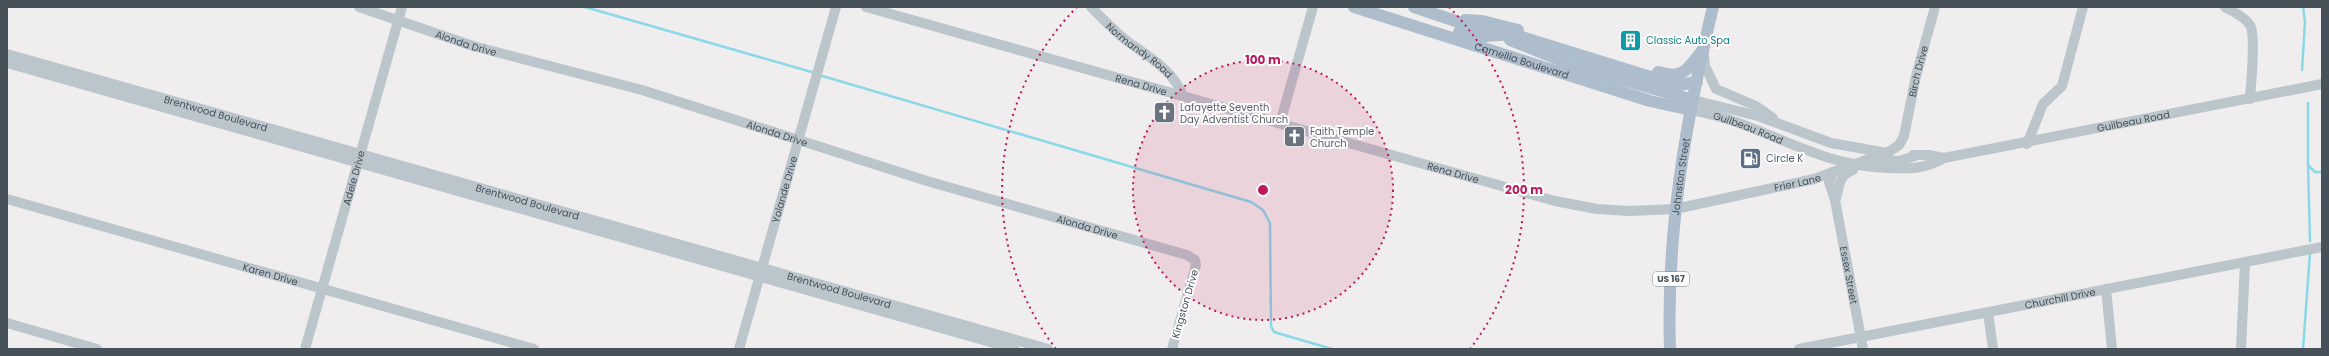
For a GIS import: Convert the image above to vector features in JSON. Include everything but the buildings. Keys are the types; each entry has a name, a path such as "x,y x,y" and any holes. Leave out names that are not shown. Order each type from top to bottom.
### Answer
{"main road":[{"name":"Camellia Boulevard","path":"1354,7 1401,23 1506,54 1650,101 1692,105"},
{"name":"Camellia Boulevard","path":"1414,7 1495,34 1575,66 1692,105"},
{"name":"Johnston Street","path":"1670,349 1672,254 1676,209 1692,105 1713,7"},
{"path":"1448,18 1482,21 1542,36 1670,76 1679,75 1688,70 1704,49"},
{"path":"1401,23 1423,22 1473,37 1495,34 1512,34 1675,84 1689,85 1697,82"}],"street":[{"name":"Alonda Drive","path":"359,7 398,19 473,46 642,90 927,181 1187,255 1195,260"},
{"name":"Adele Drive","path":"305,349 402,7"},
{"name":"Yolande Drive","path":"739,349 797,140 816,81 836,7"},
{"name":"Rena Drive","path":"866,7 1575,206 1629,211 1676,209"},
{"name":"Normandy Road","path":"1091,7 1117,32 1176,80 1183,96"},
{"path":"1280,123 1312,7"},
{"name":"Birch Drive","path":"1888,153 1899,145 1904,136 1916,76 1935,7"},
{"path":"2027,144 2043,104 2062,86 2084,7"},
{"path":"2225,7 2242,17 2251,27 2253,38 2250,99"},
{"path":"1704,49 1705,66 1716,89 1756,106 1782,124"},
{"name":"Brentwood Boulevard","path":"7,54 359,159"},
{"name":"Brentwood Boulevard","path":"7,62 359,159 761,273 1015,349"},
{"name":"Guilbeau Road","path":"1692,105 1734,120 1812,153 1853,165 1865,167 1901,168 1928,167 1944,158 2027,144 2322,84"},
{"name":"Guilbeau Road","path":"1692,105 1782,124 1831,143 1888,153 1918,155 1928,154 1944,158"},
{"path":"1904,136 1912,150 1918,155"},
{"name":"Frier Lane","path":"1676,209 1814,179 1869,159 1899,161 1918,155"},
{"name":"Essex Street","path":"1835,200 1838,184 1841,178 1846,173 1865,167"},
{"name":"Essex Street","path":"1833,172 1830,182 1835,200 1863,349"},
{"name":"Karen Drive","path":"7,199 534,349"},
{"name":"Churchill Drive","path":"1799,349 2322,247"},
{"name":"Kingston Drive","path":"1172,349 1196,265 1195,260"},
{"path":"2241,349 2245,263"},
{"name":"Brentwood Boulevard","path":"761,273 1048,349"},
{"path":"2106,289 2112,349"},
{"path":"1988,313 1993,349"},
{"path":"7,323 97,349"}],"waterway":[{"path":"585,7 815,73"},
{"path":"2302,70 2305,22 2303,7"},
{"path":"819,75 1251,202 1263,210 1270,223 1271,326 1274,332 1332,349"},
{"path":"2308,103 2308,165 2315,172 2322,172"},
{"path":"2308,165 2310,241"},
{"path":"2303,349 2310,253"}],"place":[{"name":"Classic Auto Spa","path":"1631,40"},
{"name":"Lafayette Seventh Day Adventist Church","path":"1165,113"},
{"name":"Faith Temple Church","path":"1295,137"},
{"name":"Circle K","path":"1750,158"}]}
